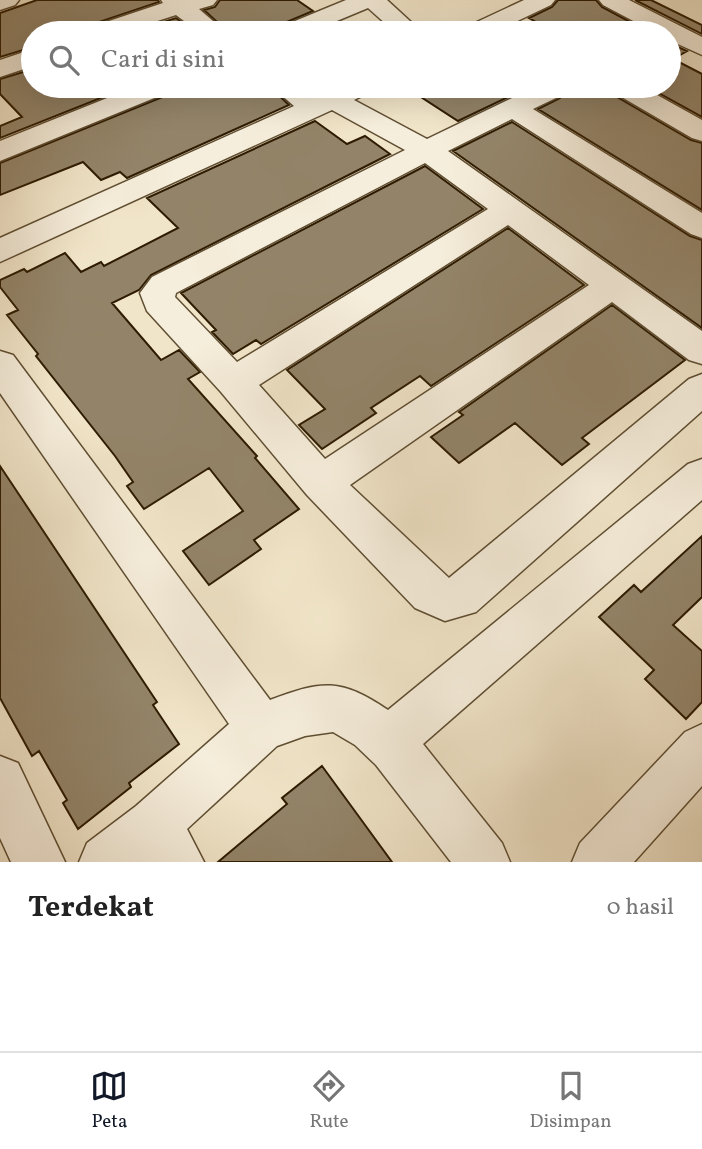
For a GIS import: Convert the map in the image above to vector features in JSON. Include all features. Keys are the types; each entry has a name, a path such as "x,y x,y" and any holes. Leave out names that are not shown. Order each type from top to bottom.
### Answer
{"street":[{"path":"0,3 7,0"},
{"path":"316,21 367,0"},
{"path":"373,0 397,21"},
{"path":"514,16 543,0"},
{"path":"611,0 652,21"},
{"path":"130,21 176,4 199,21"},
{"path":"681,36 702,47"},
{"path":"0,69 21,61"},
{"path":"0,152 131,98"},
{"path":"310,98 428,149 702,350"},
{"path":"0,251 336,98"},
{"path":"534,98 428,149 159,289 159,302 234,382 321,483 431,593 444,600 460,597 702,389"},
{"path":"643,98 702,132"},
{"path":"513,108 702,227"},
{"path":"234,382 509,210"},
{"path":"321,483 613,285"},
{"path":"0,365 261,728"},
{"path":"389,741 702,476"},
{"path":"106,862 166,843 261,728 321,709 335,708 348,710 358,716 389,741 483,862"},
{"path":"599,862 702,750"},
{"path":"0,781 38,862"}],"building":[{"path":"37,0 159,2 102,21 21,21 21,51 0,57 0,13"},
{"path":"220,0 297,0 313,11 289,21 216,21 204,10 215,7"},
{"path":"558,0 596,0 602,7 628,21 534,21 529,18 552,7"},
{"path":"635,0 651,0 702,25 702,34"},
{"path":"681,63 702,74 702,117 668,98 681,98"},
{"path":"21,73 21,98 101,98 0,138 0,126 22,117 0,94 0,79"},
{"path":"160,98 282,98 289,105 127,178 120,172 101,180 83,162 0,195 0,163"},
{"path":"423,98 506,98 458,121"},
{"path":"560,98 619,98 691,140 702,143 702,210 538,109"},
{"path":"315,121 347,144 365,136 390,154 151,275 139,290 112,303 161,360 179,350 200,372 188,379 257,456 255,458 299,509 254,540 261,549 209,585 183,551 243,511 209,468 144,509 127,486 133,482 115,456 7,315 18,310 0,287 0,280 24,269 27,272 65,253 81,272 101,262 104,266 178,228 147,198"},
{"path":"512,122 690,236 702,240 702,328 453,151"},
{"path":"425,166 483,209 261,344 256,340 233,354 212,332 216,330 181,293"},
{"path":"508,228 584,285 431,386 420,376 371,408 376,413 322,449 299,425 325,409 287,370"},
{"path":"612,305 685,360 582,438 589,444 562,465 515,423 459,463 431,437 463,415 459,412"},
{"path":"0,466 157,702 153,705 179,744 129,783 131,787 78,829 63,803 67,800 39,751 32,756 0,698"},
{"path":"702,536 702,597 673,625 702,651 702,702 686,719 645,679 654,670 599,617 634,585 641,592"},
{"path":"322,766 392,862 218,862 287,804 282,798"}]}
